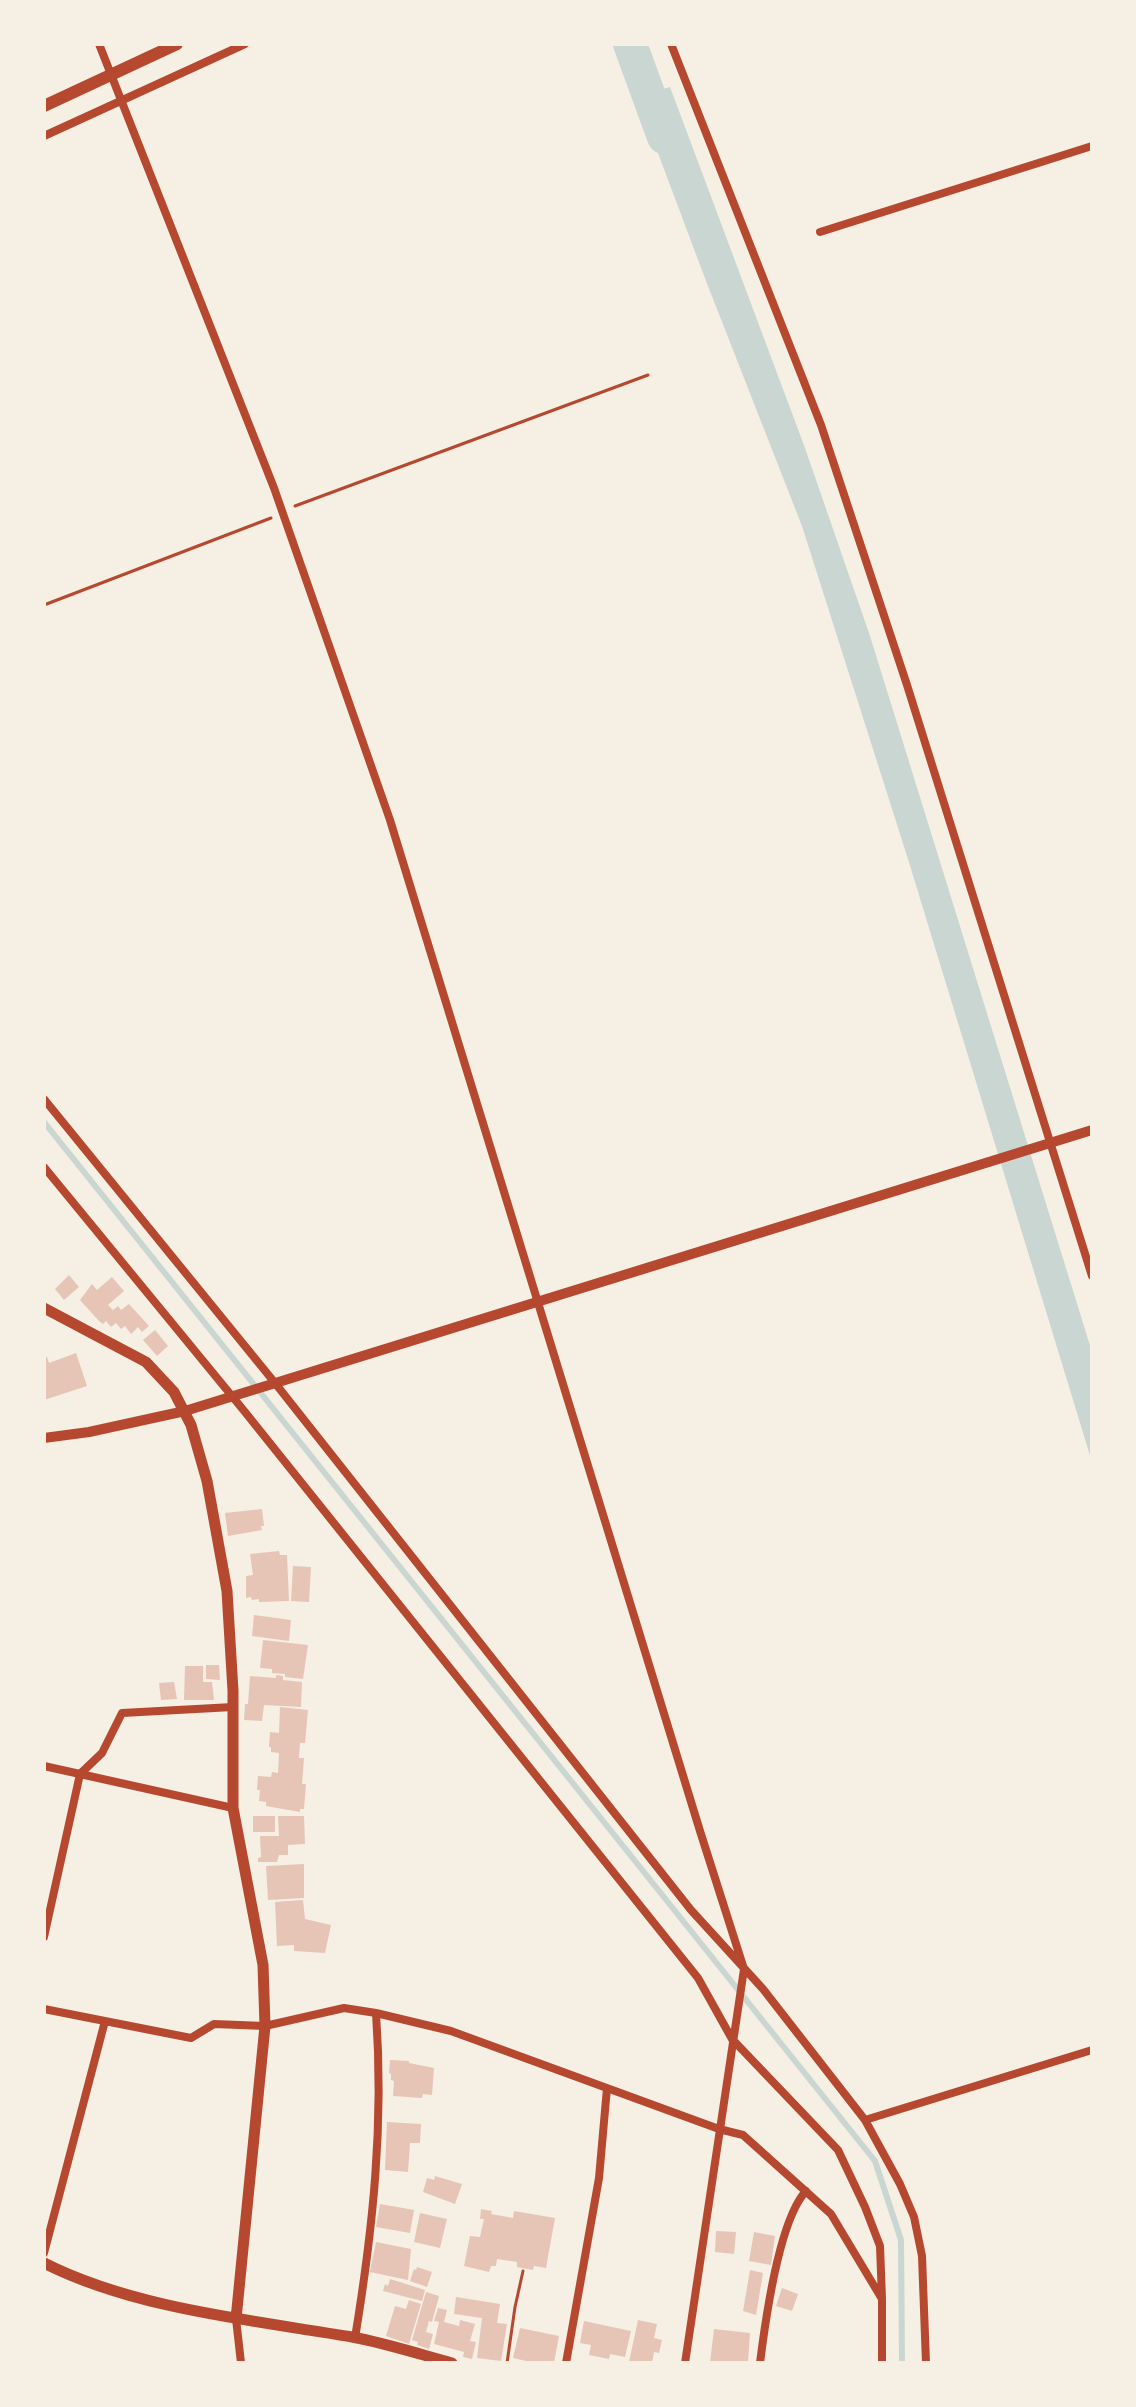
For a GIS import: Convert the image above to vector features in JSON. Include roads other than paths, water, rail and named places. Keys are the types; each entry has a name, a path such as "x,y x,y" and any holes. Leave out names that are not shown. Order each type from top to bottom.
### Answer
{"main road":[{"path":"44,106 177,44"},
{"path":"44,1308 146,1362 174,1392 185,1411 207,1481 227,1591 233,1707 233,1808 263,1965 265,2026 236,2319"},
{"path":"44,2263 67,2275 126,2294 236,2319 355,2338 452,2363"}],"street":[{"path":"99,44 282,511 390,820 744,1969 685,2363"},
{"path":"44,136 245,44"},
{"path":"671,44 821,425 907,685 1092,1276"},
{"path":"820,232 1092,146"},
{"path":"44,1099 275,1383 691,1910 744,1969 865,2120 914,2217 922,2256 926,2363"},
{"path":"44,1438 89,1432 185,1411 1092,1130"},
{"path":"44,1167 232,1396 698,1978 732,2039 838,2150 880,2246 882,2363"},
{"path":"44,1937 80,1774 102,1753 122,1713 233,1707"},
{"path":"44,1766 233,1808"},
{"path":"44,2009 191,2038 214,2024 265,2026 344,2008 451,2031 719,2129 743,2135 831,2214 882,2299"},
{"path":"355,2338 379,2156 376,2013"},
{"path":"44,2253 105,2021"},
{"path":"865,2120 1092,2050"},
{"path":"566,2363 599,2178 607,2088"},
{"path":"760,2363 766,2317 786,2235 800,2198 806,2191"},
{"path":"236,2319 241,2363"}],"waterway":[{"path":"630,44 664,137"},
{"path":"44,1122 875,2161 901,2240 902,2363"}]}
